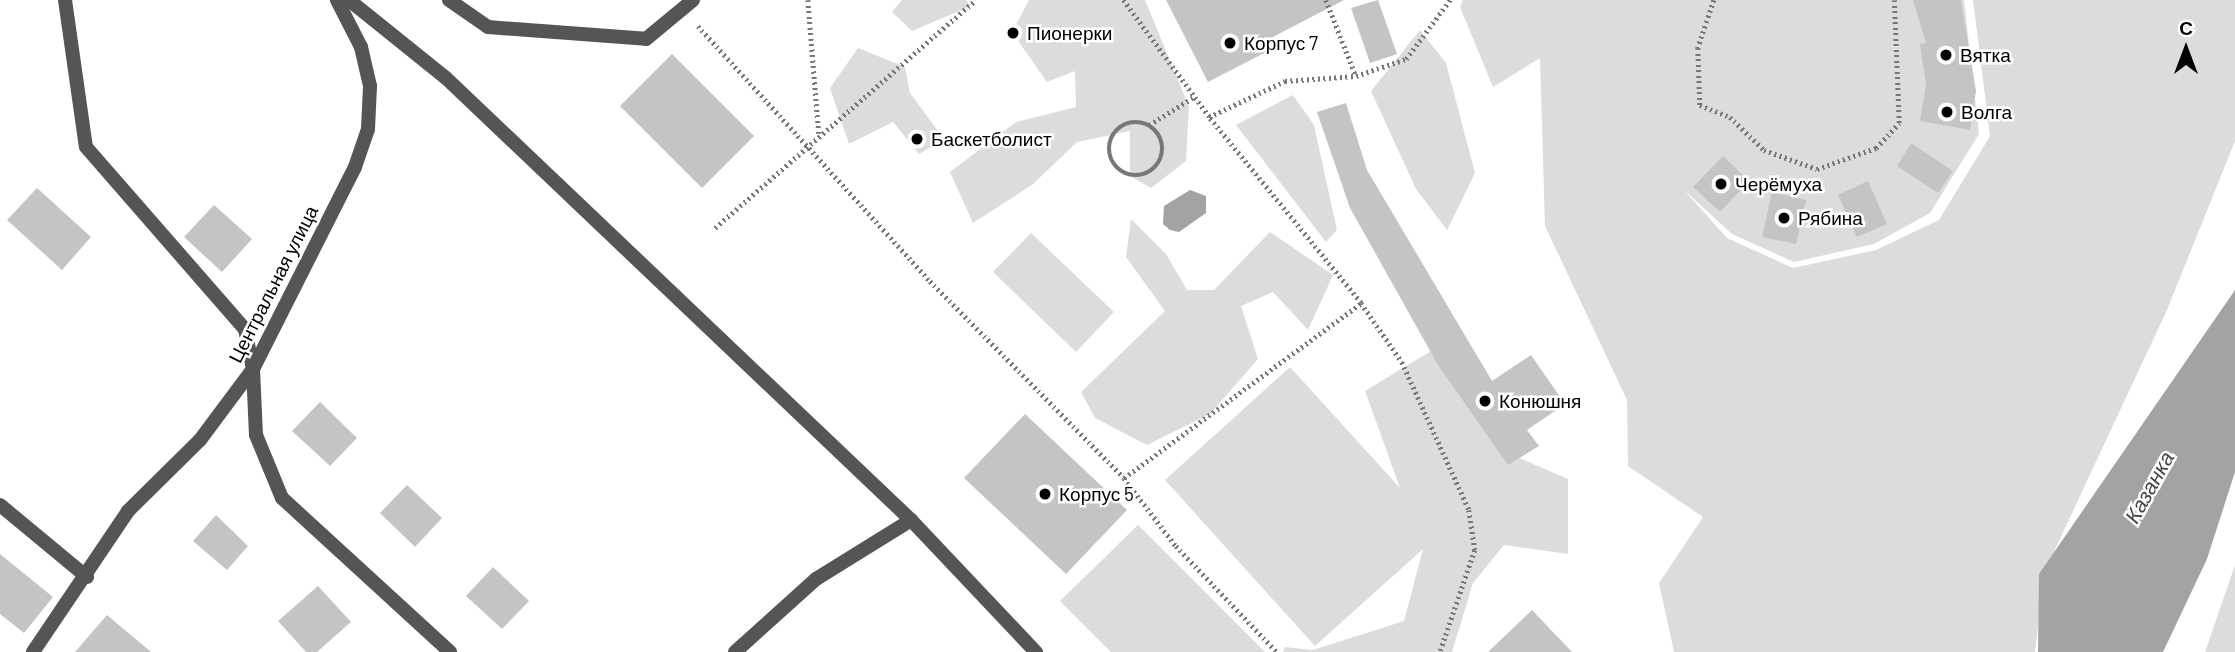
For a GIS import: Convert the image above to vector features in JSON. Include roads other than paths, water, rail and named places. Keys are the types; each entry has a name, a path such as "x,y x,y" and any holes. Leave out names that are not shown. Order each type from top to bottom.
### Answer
{"street":[{"path":"65,0 86,147 245,329 253,369 256,435 263,465 282,498 450,652"},
{"name":"Центральная улица","path":"33,652 87,577 128,511 200,440 253,369 368,129 370,86 361,47 337,0"},
{"path":"349,0 446,78 911,520 1036,652"},
{"path":"449,0 488,27 646,39 689,5"},
{"path":"0,505 87,577"},
{"path":"735,652 816,579 911,520"}],"water":[{"path":"1190,190 1206,196 1206,213 1179,232 1170,230 1163,224 1164,206"},
{"name":"Казанка","path":"2235,290 2235,472 2207,559 2163,652 2038,652 2039,574"}],"place":[{"name":"Пионерки","path":"1013,33"},
{"name":"Корпус 7","path":"1230,43"},
{"name":"Вятка","path":"1946,55"},
{"name":"Волга","path":"1947,112"},
{"name":"Баскетболист","path":"917,139"},
{"name":"Черёмуха","path":"1721,184"},
{"name":"Рябина","path":"1784,218"},
{"name":"Конюшня","path":"1485,401"},
{"name":"Корпус 5","path":"1045,494"}]}
